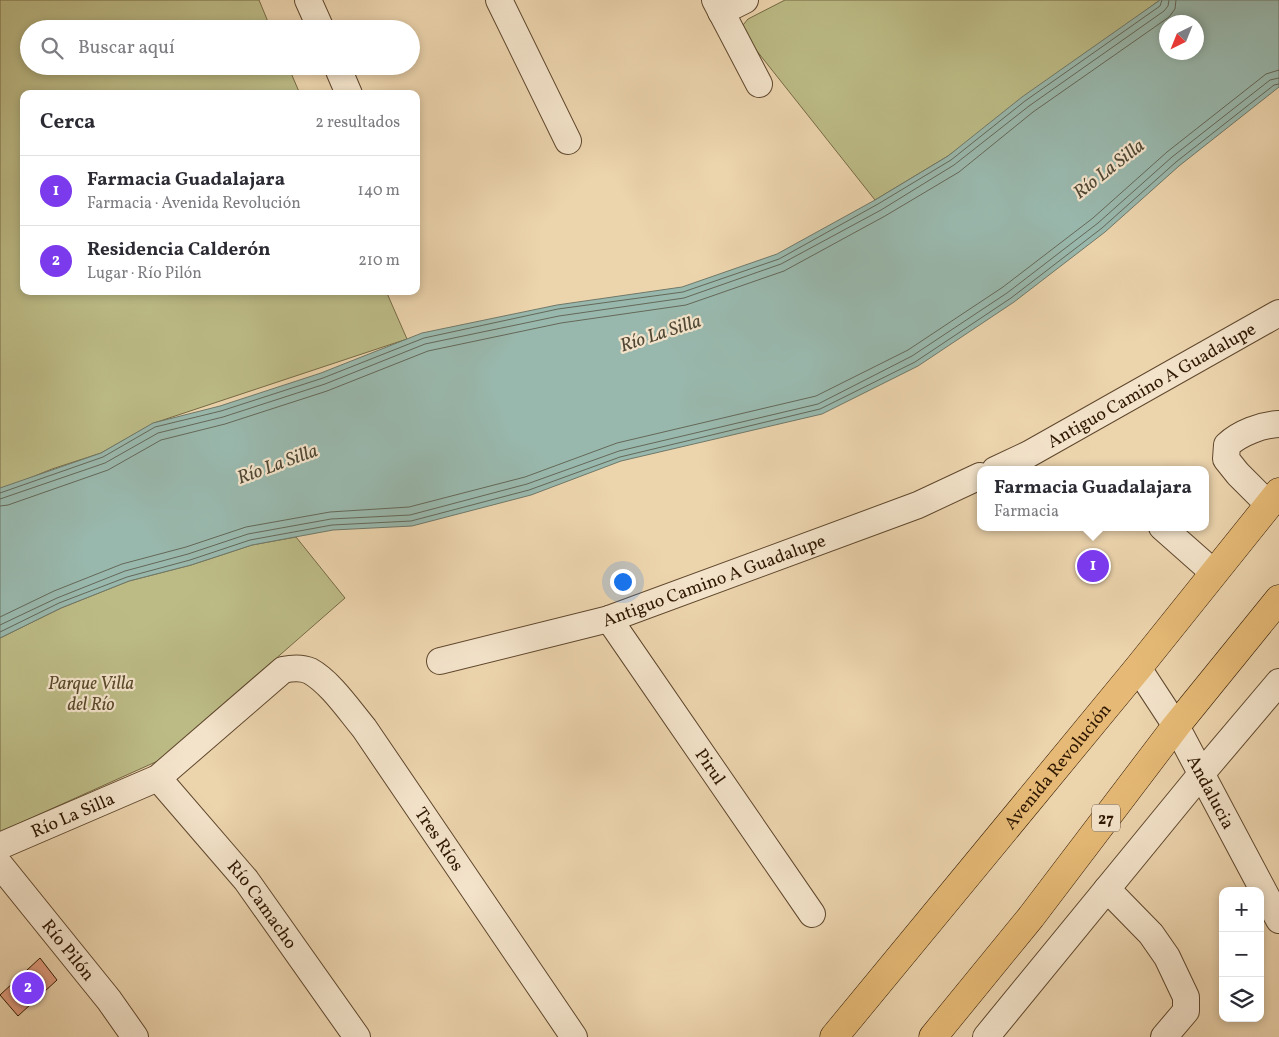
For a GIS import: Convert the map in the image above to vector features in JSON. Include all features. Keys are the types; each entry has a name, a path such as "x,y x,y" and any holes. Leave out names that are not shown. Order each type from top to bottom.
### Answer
{"main road":[{"name":"Avenida Revolución","path":"834,1037 1138,668 1274,499"},
{"name":"27","path":"933,1037 1031,917 1176,726 1279,599"}],"street":[{"path":"308,0 317,20"},
{"path":"499,0 568,141"},
{"path":"745,0 718,6 759,84"},
{"path":"341,75 347,90"},
{"name":"Antiguo Camino A Guadalupe","path":"1004,466 1029,454 1279,313"},
{"path":"1274,499 1238,474 1226,459 1227,445 1235,438 1250,431 1279,424"},
{"name":"Antiguo Camino A Guadalupe","path":"440,661 609,619 918,505 977,477"},
{"path":"1167,531 1214,573"},
{"name":"Pirul","path":"609,619 812,914"},
{"name":"Tres Ríos","path":"283,670 295,668 308,670 324,681 364,728 574,1037"},
{"name":"Andalucia","path":"1138,668 1176,726 1279,920"},
{"name":"Río La Silla","path":"0,846 158,778 283,670"},
{"path":"986,1037 1279,682"},
{"name":"Río Camacho","path":"158,778 246,880 358,1037"},
{"name":"Río Pilón","path":"0,865 109,1000 135,1037"},
{"path":"1107,889 1151,934 1167,957 1186,997 1186,1011 1164,1037"}],"green space":[{"path":"0,0 259,0 267,20 20,20 20,75 292,75 298,90 20,90 20,295 388,295 407,339 154,423 101,453 52,469 0,490"},
{"path":"785,0 1160,0 948,156 875,200 745,36 743,25 748,19"},
{"name":"Parque Villa del Río","path":"296,537 345,598 160,760 0,832 0,638 61,608 129,581 191,565 252,545"}],"water":[{"path":"1160,0 1279,0 1279,87 1179,166 1105,232 1014,302 918,366 822,414 621,461 531,495 412,526 333,530 252,545 191,565 129,581 61,608 0,638 0,488 101,453 153,423 220,406 321,373 422,333 557,305 682,287 777,254 875,200 948,156 1022,97"}],"building":[{"path":"40,958 57,980 18,1016 0,995"}],"place":[{"name":"Farmacia Guadalajara","path":"1093,566"},
{"name":"Residencia Calderón","path":"28,988"}]}
